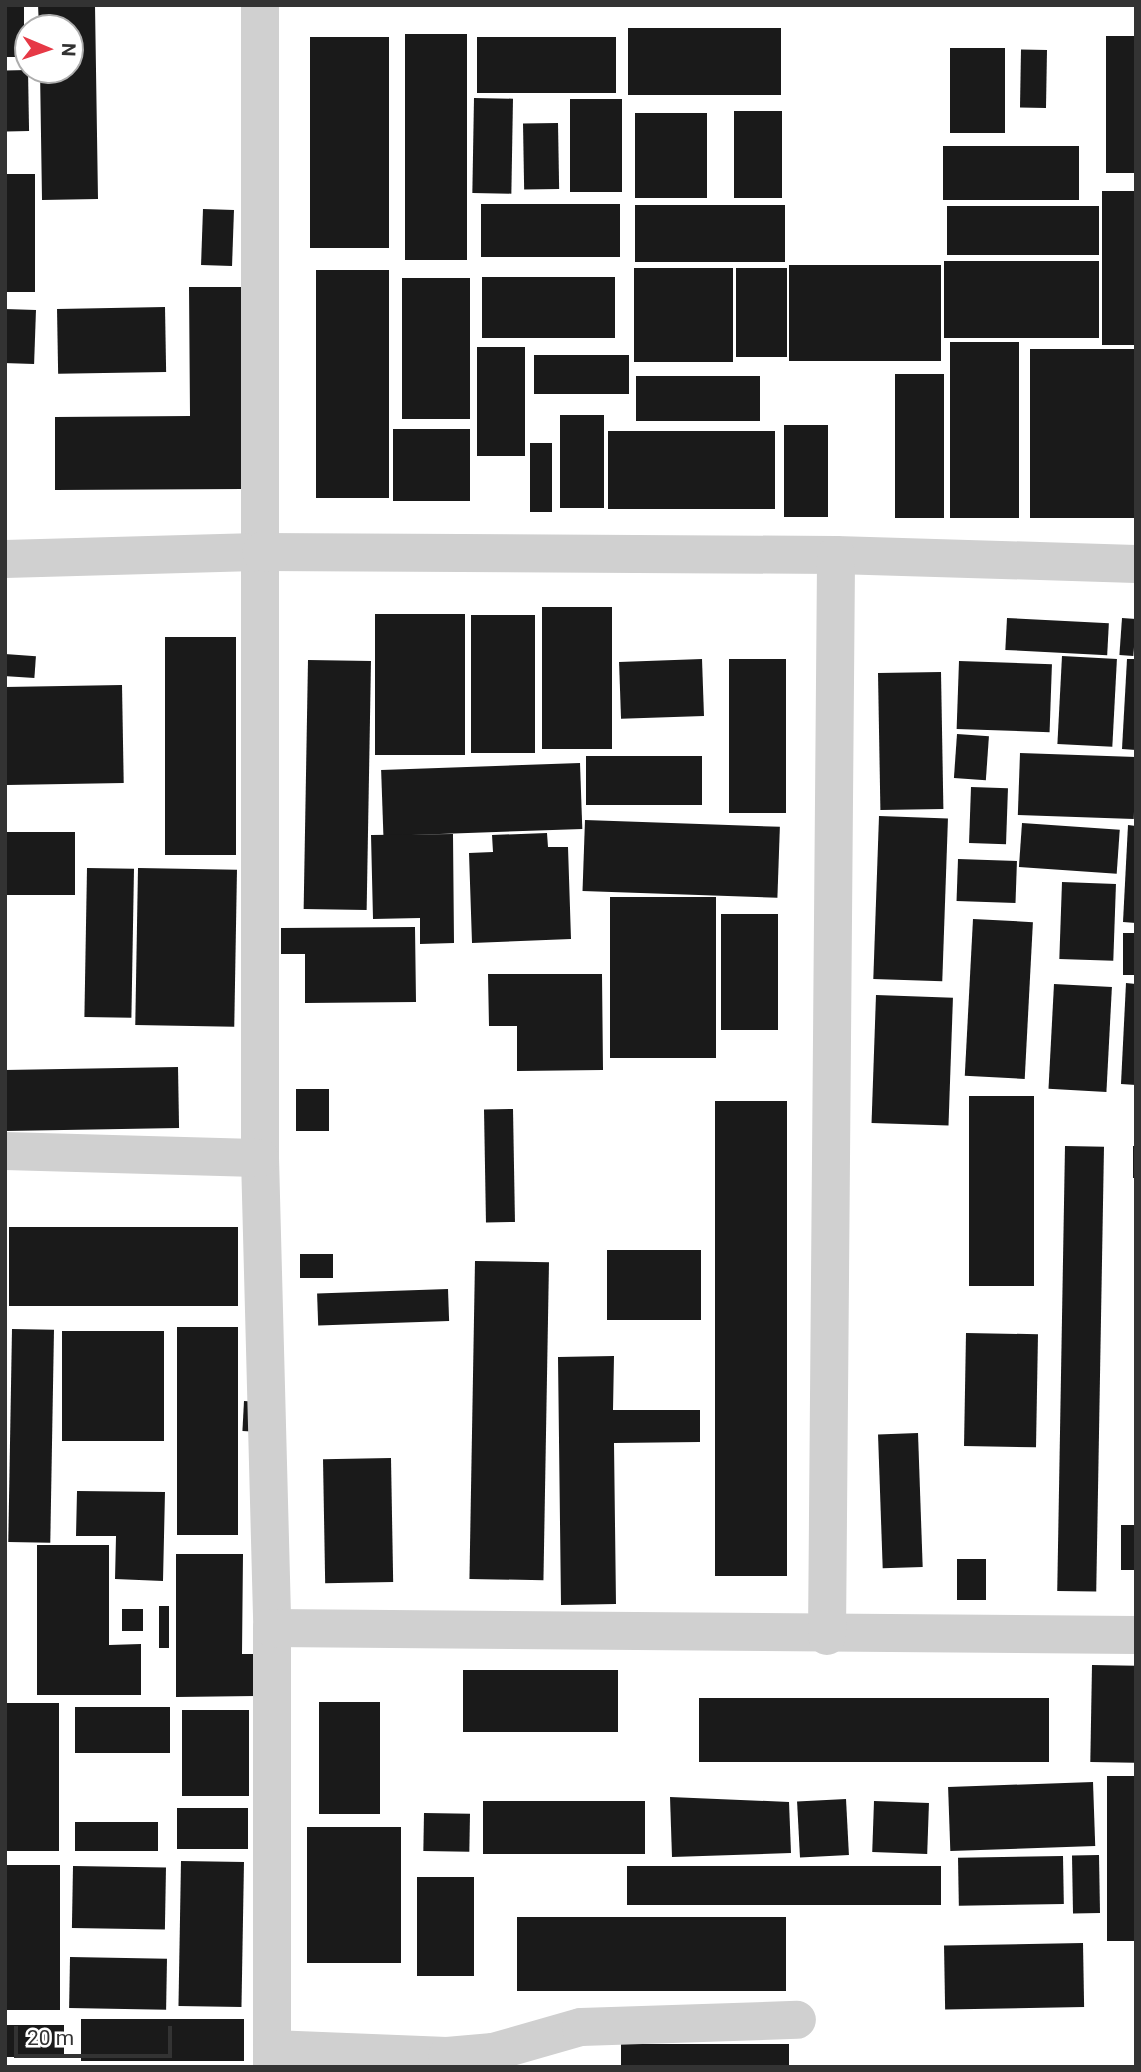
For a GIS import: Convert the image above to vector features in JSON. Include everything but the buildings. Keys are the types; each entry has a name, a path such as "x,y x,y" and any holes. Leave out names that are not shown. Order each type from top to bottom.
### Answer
{"street":[{"path":"260,5 260,1158 272,1628 272,2058 447,2056 493,2052 581,2027 797,2020"},
{"path":"5,559 261,552 836,555 1136,564"},
{"path":"827,1636 836,555"},
{"path":"5,1151 260,1158"},
{"path":"272,1628 827,1636 1136,1635"}]}
